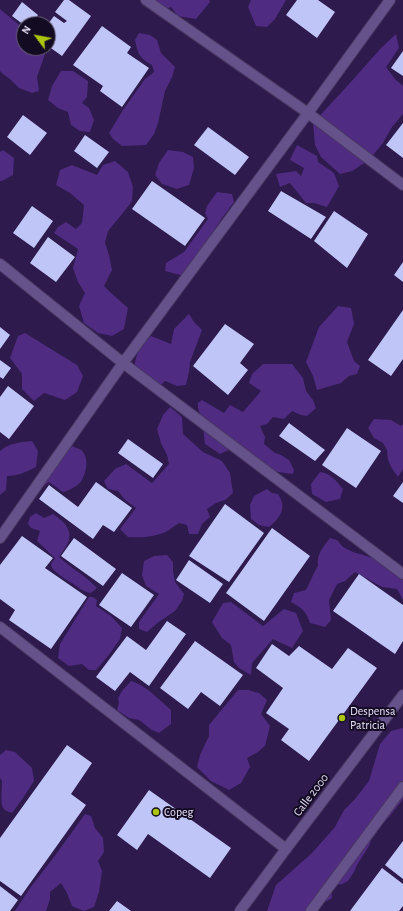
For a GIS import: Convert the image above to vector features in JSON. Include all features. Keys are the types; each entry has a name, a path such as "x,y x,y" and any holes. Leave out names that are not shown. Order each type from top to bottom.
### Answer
{"street":[{"path":"146,0 308,113 403,185"},
{"path":"0,538 123,363 390,0"},
{"path":"0,264 123,363 403,574"},
{"path":"0,628 286,849"},
{"name":"Calle 2000","path":"240,911 403,695"},
{"path":"311,911 403,787"}],"shaded area":[{"path":"151,0 209,0 210,2 196,19 178,16 171,7 163,10"},
{"path":"251,0 286,0 275,19 267,27 256,26 248,7"},
{"path":"0,9 16,22 16,56 44,56 37,77 39,91 32,93 19,88 0,71"},
{"path":"139,33 150,35 157,40 161,53 175,67 165,91 154,134 146,145 122,146 113,139 109,133 145,79 154,72 152,65 144,60 138,52 135,40"},
{"path":"396,34 399,48 386,67 395,79 403,86 403,114 369,160 352,171 340,174 321,157 315,145 313,123 381,48"},
{"path":"61,71 73,71 88,81 87,97 82,103 89,108 94,120 90,132 80,131 71,125 68,112 58,108 48,100 52,86"},
{"path":"297,145 317,156 318,162 334,173 339,186 327,207 314,203 306,203 290,183 280,187 276,174 296,171 301,176 304,168 290,160"},
{"path":"3,150 14,158 13,175 0,181 0,152"},
{"path":"168,150 183,152 193,157 194,168 189,185 177,189 162,184 155,175 159,163"},
{"path":"115,161 128,172 133,187 132,201 108,231 105,243 112,270 104,286 128,308 124,329 112,336 98,333 84,323 79,306 85,293 78,282 73,268 78,249 54,233 58,227 66,222 76,229 82,223 84,205 70,193 56,185 60,170 72,165 97,175 103,165"},
{"path":"217,192 232,194 234,202 201,250 188,277 165,271 166,263 184,252 208,219 205,213 207,206"},
{"path":"338,306 351,308 354,324 347,342 354,361 360,366 357,374 349,376 341,383 317,390 313,376 306,362 319,327"},
{"path":"189,314 202,330 190,362 186,385 177,386 165,381 161,385 134,369 139,351 143,344 151,336 171,344 174,329"},
{"path":"25,333 77,365 83,376 77,392 65,400 44,393 34,401 22,389 22,374 10,358 18,336"},
{"path":"263,364 292,364 303,378 306,391 313,400 316,408 307,416 292,411 284,419 273,417 267,424 260,426 265,437 264,444 275,453 289,460 294,470 293,474 278,472 263,466 235,447 220,454 205,444 203,425 198,403 202,400 224,413 230,405 243,412 261,391 249,383 252,374"},
{"path":"170,407 182,417 183,434 203,452 222,461 230,473 233,493 225,500 216,503 207,509 210,517 202,524 198,534 189,534 187,525 179,523 169,530 154,536 128,537 120,529 136,508 125,500 118,491 108,489 104,481 115,469 126,464 152,483 169,464 157,429 163,415"},
{"path":"374,419 391,420 401,426 403,424 403,469 398,477 390,464 387,450 383,443 374,438 368,428"},
{"path":"32,441 38,451 36,467 25,472 7,476 6,490 0,495 0,451 19,442"},
{"path":"71,446 81,450 85,456 86,468 82,480 74,488 63,492 49,482 44,486 42,485 61,454"},
{"path":"320,472 327,474 336,480 343,489 340,499 326,502 312,494 311,484"},
{"path":"267,489 272,493 278,494 282,504 281,512 277,520 269,527 259,525 251,519 250,505 254,496"},
{"path":"36,513 44,518 53,514 66,525 70,536 66,547 59,557 97,588 91,593 80,589 52,568 51,564 55,558 37,541 40,531 31,528 28,524 30,517"},
{"path":"330,538 337,540 343,547 353,552 373,558 390,567 403,577 403,600 397,589 382,587 355,572 345,581 337,584 329,600 331,620 325,627 310,623 303,610 291,602 294,593 306,590 318,566 318,558 321,551"},
{"path":"167,555 173,562 175,582 184,594 182,601 175,611 147,632 139,629 139,622 159,594 146,586 142,575 144,561 154,556"},
{"path":"89,597 93,597 97,600 96,606 111,616 122,628 120,639 96,670 89,670 82,664 69,666 58,658 60,644"},
{"path":"231,602 263,626 284,609 296,613 303,631 292,648 273,639 252,663 251,675 239,668 234,662 231,645 222,638 212,622 223,603"},
{"path":"131,681 147,689 171,710 171,724 159,733 152,730 139,720 129,718 117,710 119,703 118,698"},
{"path":"238,690 248,690 259,693 267,700 261,714 270,726 265,746 247,758 250,767 241,783 229,790 211,781 197,767 200,755 209,736 209,725"},
{"path":"403,728 403,799 373,834 369,846 348,881 331,888 332,898 311,911 267,911 276,885 312,853 335,827 344,810 369,781 380,744 391,731"},
{"path":"6,750 15,752 32,768 34,781 12,813 3,808 1,795 2,781 0,778 0,755"},
{"path":"85,814 91,816 95,828 103,838 104,852 98,861 102,871 99,892 94,907 84,911 72,906 61,883 50,892 50,899 46,911 15,911 30,888"}],"building":[{"path":"64,0 69,0 91,16 62,56 56,52 56,17 64,23 67,21 55,12"},
{"path":"297,0 318,0 335,12 317,38 286,15"},
{"path":"22,2 38,15 16,16 16,19 12,16"},
{"path":"102,26 131,47 127,53 149,68 122,107 100,91 103,86 73,65"},
{"path":"403,51 403,76 391,68"},
{"path":"23,115 47,133 30,155 7,137"},
{"path":"403,123 403,158 386,145"},
{"path":"208,127 249,157 235,175 194,145"},
{"path":"85,135 109,152 97,168 74,151"},
{"path":"152,181 205,218 185,246 132,209"},
{"path":"281,191 326,217 311,239 268,211"},
{"path":"32,206 53,221 34,248 13,233"},
{"path":"334,211 368,234 347,268 314,241"},
{"path":"48,237 75,257 56,282 30,263"},
{"path":"403,262 403,282 394,275"},
{"path":"403,310 403,359 391,376 368,360"},
{"path":"225,324 254,344 240,363 248,370 228,395 193,366"},
{"path":"0,327 10,335 0,349"},
{"path":"0,360 11,368 3,379 0,377"},
{"path":"8,386 34,406 9,439 0,432 0,397"},
{"path":"289,423 325,450 315,461 279,436"},
{"path":"347,428 381,451 356,488 322,465"},
{"path":"128,439 163,464 153,478 118,453"},
{"path":"96,482 132,508 114,532 103,525 93,539 39,499 49,485 78,507"},
{"path":"403,482 403,503 393,496"},
{"path":"225,504 264,533 229,582 189,556"},
{"path":"272,528 310,556 264,621 226,593"},
{"path":"22,536 53,558 45,568 87,597 51,649 9,620 15,610 0,599 0,565"},
{"path":"74,538 116,569 103,586 61,556"},
{"path":"189,560 223,584 210,603 176,580"},
{"path":"122,573 154,595 131,627 99,605"},
{"path":"359,574 403,605 403,641 395,654 333,611"},
{"path":"167,621 186,634 149,686 130,672 115,691 96,677 127,636 146,650"},
{"path":"195,641 243,675 220,706 201,692 188,709 160,688"},
{"path":"272,644 289,656 299,646 332,669 348,648 377,668 309,761 281,740 289,729 266,713 283,688 256,668"},
{"path":"67,745 92,763 71,794 86,805 21,896 0,881 0,838"},
{"name":"Copeg","path":"149,790 231,848 210,878 148,834 137,850 117,835"},
{"path":"403,841 403,879 385,865"},
{"path":"382,868 403,884 403,906 399,911 350,911"},
{"path":"0,886 18,900 10,911 0,911"},
{"path":"117,901 131,911 109,911"}],"place":[{"name":"Despensa Patricia","path":"342,718"},
{"name":"Copeg","path":"156,812"}]}
